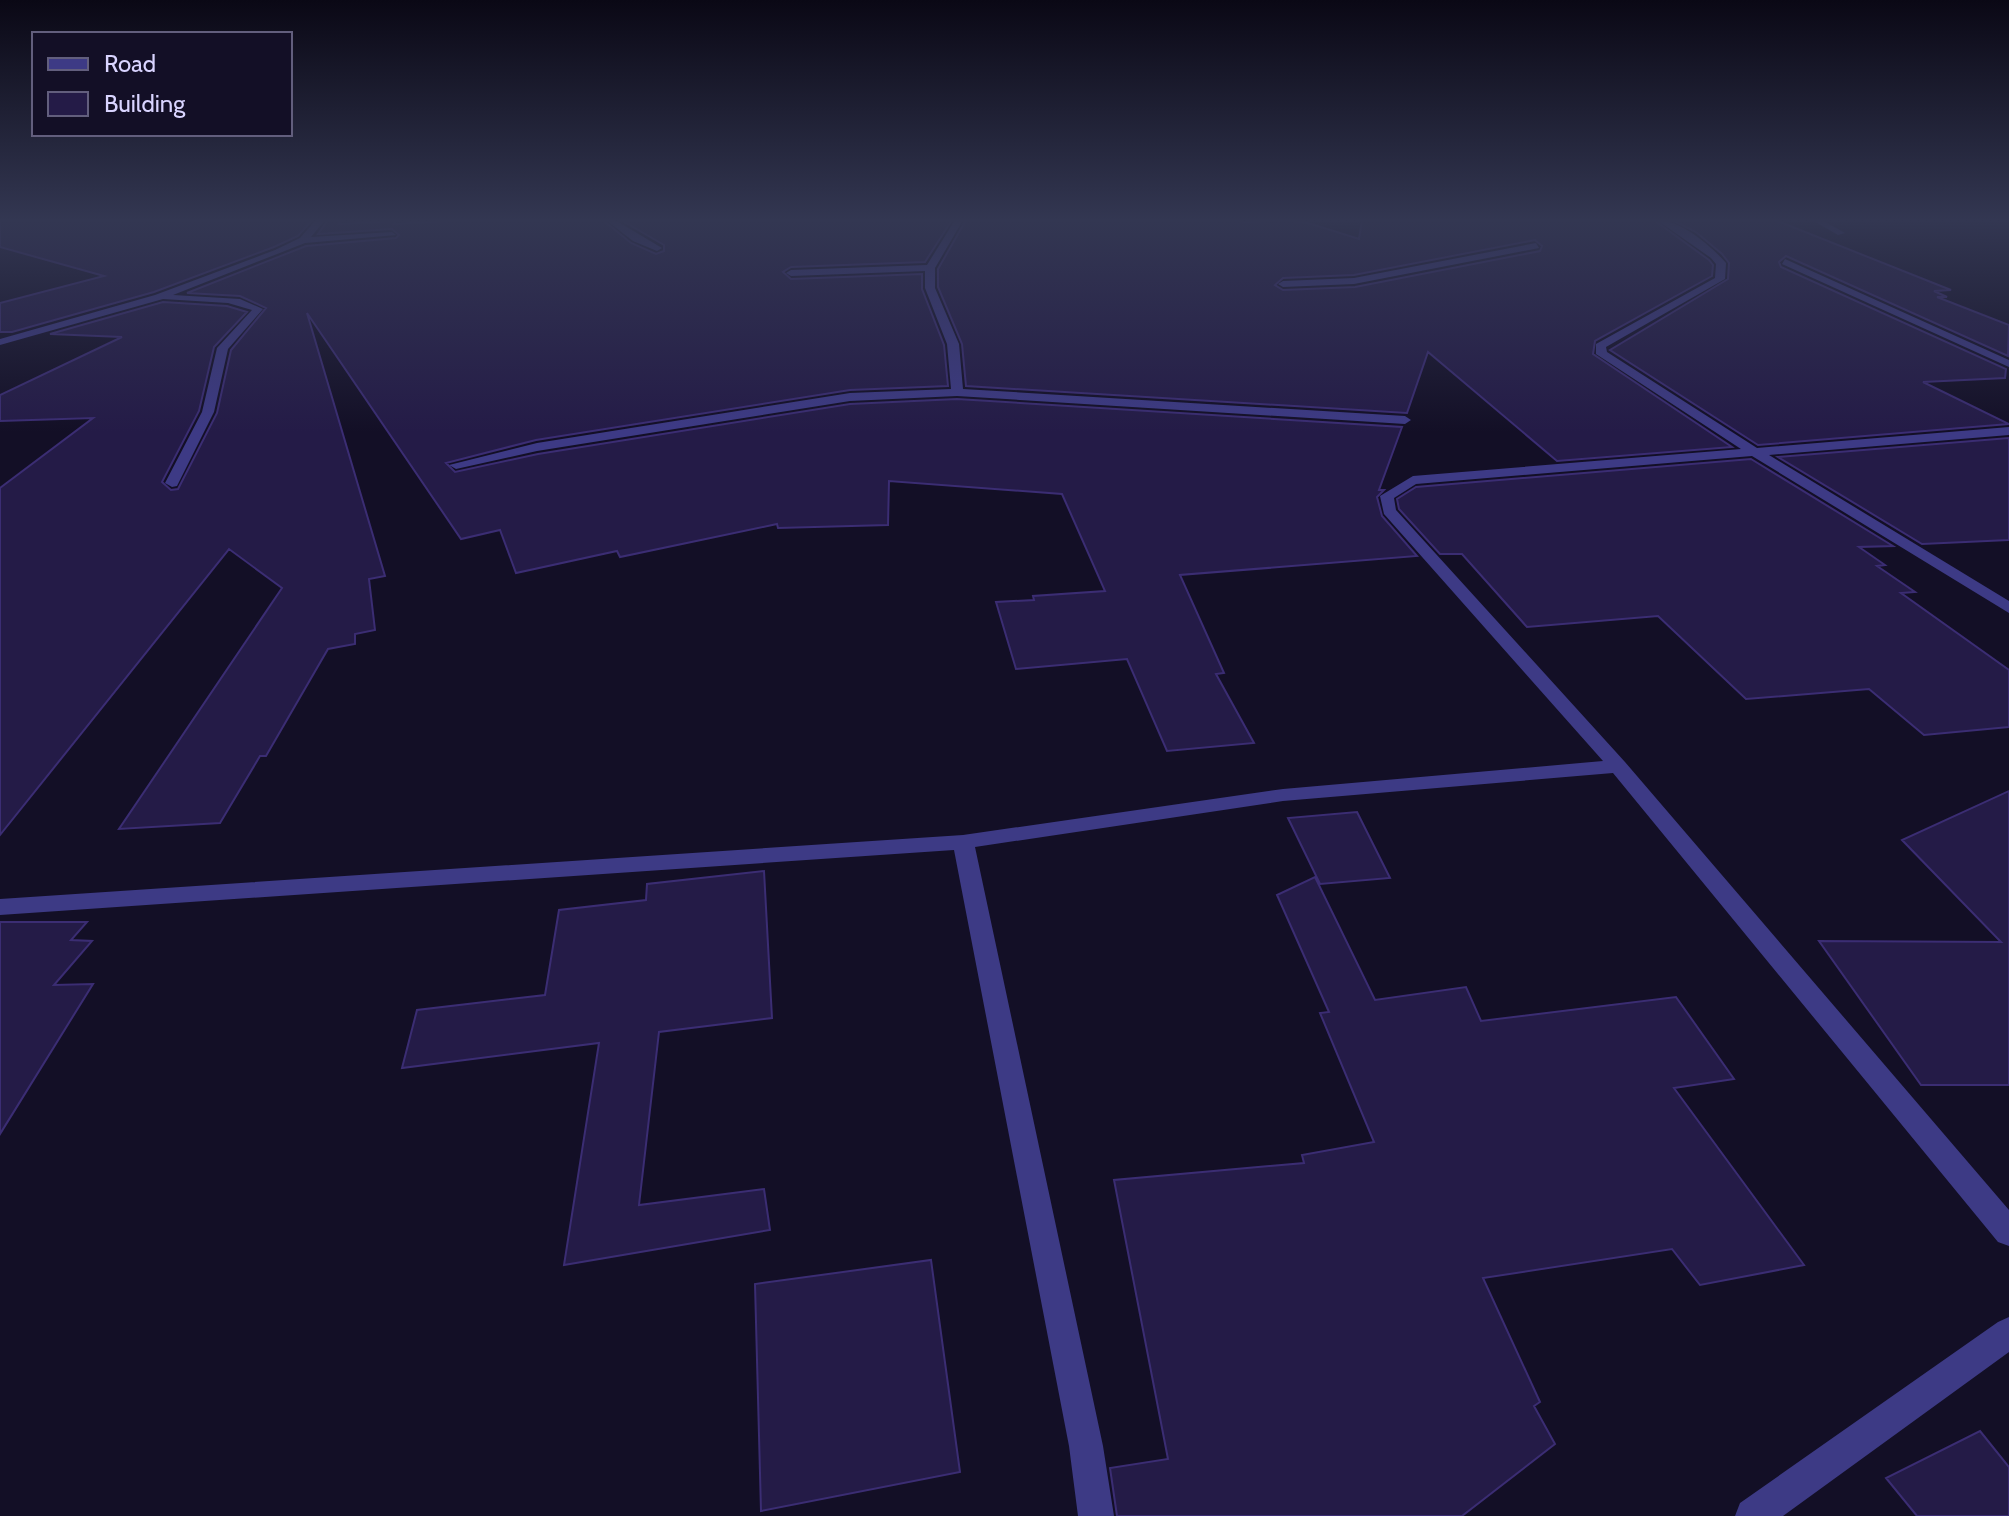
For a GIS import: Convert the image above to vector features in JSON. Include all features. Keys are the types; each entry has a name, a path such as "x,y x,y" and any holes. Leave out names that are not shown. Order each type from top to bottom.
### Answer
{"street":[{"path":"0,342 175,291"},
{"path":"931,291 953,344 957,392"},
{"path":"1699,291 1600,346 1602,354 1756,453 2009,608"},
{"path":"1848,291 2009,364"},
{"path":"159,297 239,302 252,304 258,309 223,348 208,412 172,483"},
{"path":"456,465 537,447 850,397 957,392 1405,420"},
{"path":"2009,431 1413,480 1387,496 1389,511 1618,766 2009,1232"},
{"path":"0,907 963,842 1283,795 1618,766"},
{"path":"963,842 1083,1431 1096,1516"},
{"path":"1753,1516 2009,1333"}],"building":[{"path":"47,291 157,291 12,332 0,332 0,303"},
{"path":"923,291 944,345 948,386 850,390 536,440 446,463 455,472 538,454 850,404 957,399 1402,427 1379,490 1384,490 1377,497 1382,516 1417,556 1180,575 1224,673 1216,674 1254,743 1167,751 1127,659 1016,669 996,602 1105,591 1062,494 889,481 888,525 778,528 777,524 620,557 617,551 516,573 500,530 461,539 307,313 385,576 369,579 375,630 355,634 355,644 328,649 266,756 260,756 220,823 119,829 282,588 229,549 0,835 0,488 93,418 0,421 0,395 122,337 50,334 163,302 227,306 247,312 214,347 199,411 162,482 171,490 178,489 217,413 231,350 266,308 240,296 187,293"},
{"path":"940,291 1685,291 1595,341 1593,354 1732,447 1557,461 1428,352 1407,413 966,386 962,344"},
{"path":"1708,291 1833,291 2006,369 2005,378 1923,382 2009,424 1758,445 1610,350"},
{"path":"1863,291 1938,291 1934,291 1947,297 1937,297 2009,325 2008,356"},
{"path":"2009,438 2009,540 1922,544 1778,457"},
{"path":"1751,459 1893,546 1859,547 1885,565 1877,566 1915,592 1901,593 2009,670 2009,727 1924,735 1869,689 1746,699 1658,616 1527,627 1462,554 1440,554 1399,509 1397,499 1416,487"},
{"path":"2009,791 2009,1085 1921,1085 1819,941 2001,942 1902,840"},
{"path":"1357,812 1390,878 1320,884 1288,818"},
{"path":"764,871 772,1018 659,1032 639,1205 764,1189 770,1230 564,1265 599,1043 402,1068 417,1010 545,995 559,910 646,900 647,884"},
{"path":"1315,877 1375,1000 1466,987 1481,1021 1676,997 1734,1079 1674,1088 1804,1265 1700,1285 1672,1249 1483,1278 1540,1402 1534,1406 1555,1444 1462,1516 1117,1516 1110,1468 1168,1459 1114,1180 1304,1163 1302,1155 1374,1142 1320,1013 1329,1012 1277,895"},
{"path":"0,922 87,922 71,940 92,941 54,985 93,984 0,1134"},
{"path":"931,1260 960,1472 761,1511 755,1284"},
{"path":"1980,1431 2009,1467 2009,1516 1917,1516 1886,1478"}]}
